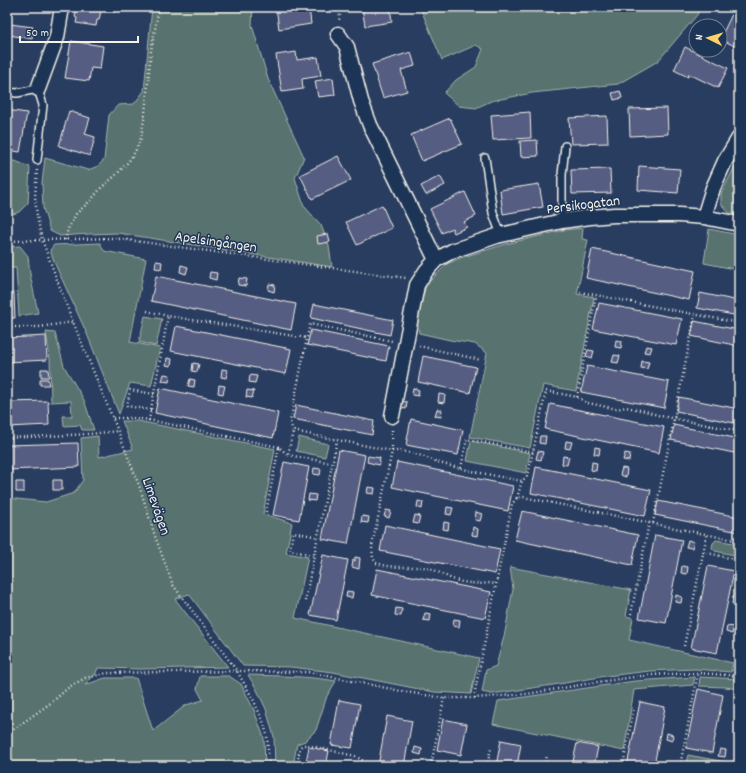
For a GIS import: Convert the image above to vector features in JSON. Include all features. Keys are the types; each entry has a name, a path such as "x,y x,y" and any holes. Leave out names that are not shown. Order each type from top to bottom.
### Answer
{"street":[{"path":"38,90 57,37 62,7"},
{"path":"338,34 347,47 361,101 370,125 436,260"},
{"path":"704,218 713,188 725,161 739,138"},
{"name":"Persikogatan","path":"392,416 418,285 426,271 436,260 452,251 501,235 562,221 590,217 614,215 679,215 739,224"}],"lane":[{"path":"7,92 17,93 38,90 43,105 37,160"},
{"path":"562,221 562,175 565,146"},
{"path":"485,158 493,213 501,235"}],"path":[{"path":"65,240 68,229 76,214 129,161 141,138 159,7"},
{"name":"Limevägen","path":"37,160 35,197 42,240 73,322 118,431 173,585 237,671 253,699 263,721 267,735 269,766"},
{"name":"Apelsingången","path":"7,241 113,238 420,280"},
{"path":"580,292 739,323"},
{"path":"577,397 596,295"},
{"path":"147,312 307,338"},
{"path":"631,614 695,315"},
{"path":"149,420 168,316"},
{"path":"7,328 40,327 73,322"},
{"path":"288,455 293,431 290,422 310,324 481,360"},
{"path":"151,410 127,406 130,390 154,394"},
{"path":"475,698 475,691 512,504 517,498 522,481 527,476 546,391 577,397 588,403 617,409 626,407 660,416 739,432"},
{"path":"392,416 392,451 372,546 373,558 376,563 387,566 423,567 432,569 452,579 462,582 496,584"},
{"path":"113,418 149,420 279,447 288,455 332,463"},
{"path":"7,438 118,431"},
{"path":"293,431 392,451 400,450 418,454 461,468 522,481"},
{"path":"461,468 467,439 533,452"},
{"path":"305,601 337,440"},
{"path":"266,512 279,447"},
{"path":"517,498 523,497 739,541"},
{"path":"313,555 290,550 293,532 318,537"},
{"path":"684,646 707,534"},
{"path":"703,552 739,560"},
{"path":"733,675 739,637"},
{"path":"7,734 52,702 69,687 85,678 107,673 237,671 308,672 406,692 444,698 475,698 527,694 649,675 698,673 739,676"},
{"path":"680,766 698,673"},
{"path":"430,766 444,698"},
{"path":"623,766 634,708"},
{"path":"297,766 300,747 303,745 355,756 362,760 365,766"},
{"path":"487,766 491,748"},
{"path":"735,766 739,748"},
{"path":"545,766 547,755"}],"green space":[{"path":"152,7 253,7 252,25 268,79 304,157 295,178 304,206 321,225 329,246 332,267 118,233 60,236 50,231 43,208 42,183 45,158 88,170 98,166 104,160 109,115 118,105 134,104 144,91"},
{"path":"420,7 701,7 694,18 688,18 688,26 658,61 618,84 532,93 491,101 476,108 459,106 444,93 456,80 476,67 483,49 476,45 442,60"},
{"path":"739,158 739,215 729,213 721,204 721,194"},
{"path":"7,161 15,161 30,167 28,203 19,212 7,216"},
{"path":"583,228 582,239 588,240 577,294 594,297 576,391 543,385 530,448 470,437 487,353 475,344 419,333 417,319 426,285 447,264 460,258 506,244 564,230"},
{"path":"709,229 739,235 739,270 704,263"},
{"path":"100,243 104,251 146,259 130,342 160,348 151,386 130,383 119,414 87,334 50,250 54,245"},
{"path":"20,246 28,256 38,313 19,316 16,268 7,268 7,247"},
{"path":"145,316 162,319 156,346 139,342"},
{"path":"46,332 55,333 64,366 84,400 94,430 82,430 80,425 64,426 63,416 72,416 71,401 51,402 50,359"},
{"path":"122,421 138,421 275,449 263,514 292,523 286,553 308,557 295,618 479,658 471,694 434,692 333,672 291,667 243,666 189,594 175,599 228,667 142,669 98,668 95,675 85,685 105,678 136,678 153,731 186,705 203,700 197,689 200,676 229,676 241,684 254,710 264,738 265,766 7,766 7,498 46,502 74,493 83,480 81,438 98,436 99,457 133,449"},
{"path":"299,437 328,444 325,457 296,451"},
{"path":"471,441 530,453 526,473 467,461"},
{"path":"716,540 739,544 739,556 715,551 712,548 713,543"},
{"path":"510,567 631,590 626,616 633,618 629,640 733,663 731,672 695,669 650,671 606,676 491,694 482,692 486,670 496,666 505,632 513,589"},
{"path":"248,675 303,677 336,681 327,696 316,730 305,741 297,744 293,766 275,766 274,737 266,709"},
{"path":"695,677 693,685 634,690 624,751 493,724 498,701 635,681"},
{"path":"700,677 739,679 739,689 699,686"},
{"path":"688,755 731,763 731,766 685,766"}],"building":[{"path":"77,7 115,7 115,12 101,10 96,26 76,23 77,18 75,17"},
{"path":"276,7 309,7 311,24 279,29"},
{"path":"362,7 390,7 392,22 365,26"},
{"path":"735,8 739,10 739,48 728,43 728,22"},
{"path":"10,24 33,27 32,39 9,35"},
{"path":"7,36 10,36 7,58"},
{"path":"71,41 103,46 100,69 91,68 89,81 65,78"},
{"path":"685,47 688,48 688,58 708,58 728,68 718,88 689,74 688,77 674,70"},
{"path":"296,52 297,60 318,57 321,76 302,79 303,89 282,92 276,55"},
{"path":"411,52 415,66 401,70 407,91 383,98 372,64"},
{"path":"739,60 739,73 734,70"},
{"path":"333,78 335,95 318,97 315,81"},
{"path":"620,91 622,98 614,100 612,93"},
{"path":"667,108 668,134 630,136 629,109"},
{"path":"7,110 27,113 20,152 7,150"},
{"path":"69,111 90,118 85,134 95,137 90,156 59,146"},
{"path":"530,112 531,138 493,140 491,115"},
{"path":"607,116 608,143 571,144 569,118"},
{"path":"450,118 462,144 422,161 411,135"},
{"path":"537,140 538,156 521,157 520,141"},
{"path":"338,156 351,180 312,199 300,175"},
{"path":"639,166 680,169 678,193 638,190"},
{"path":"610,169 611,193 572,194 571,170"},
{"path":"440,176 445,185 426,195 421,186"},
{"path":"539,184 543,207 503,214 500,190"},
{"path":"465,192 476,216 464,222 467,227 454,233 452,228 442,233 430,209"},
{"path":"382,205 392,228 357,245 346,222"},
{"path":"328,234 330,242 318,244 317,236"},
{"path":"592,249 695,271 689,300 586,278"},
{"path":"156,261 162,262 161,269 155,268"},
{"path":"181,265 188,267 186,274 180,272"},
{"path":"210,272 217,273 216,280 209,278"},
{"path":"156,276 296,304 291,330 151,301"},
{"path":"239,278 247,279 246,286 238,285"},
{"path":"269,284 275,285 274,292 268,290"},
{"path":"14,293 15,318 7,318 7,294"},
{"path":"700,293 739,301 739,316 697,308"},
{"path":"599,303 682,319 676,345 593,329"},
{"path":"314,304 393,320 390,335 311,318"},
{"path":"694,321 739,330 739,346 691,336"},
{"path":"176,326 291,349 286,374 171,351"},
{"path":"311,330 389,346 386,361 307,345"},
{"path":"46,336 47,360 7,362 7,338"},
{"path":"616,340 622,341 621,348 615,347"},
{"path":"646,346 652,347 650,353 644,352"},
{"path":"588,350 594,351 592,358 586,356"},
{"path":"614,355 620,356 618,363 612,362"},
{"path":"423,356 476,367 470,393 418,382"},
{"path":"167,358 172,359 171,366 166,365"},
{"path":"642,361 649,362 647,369 641,368"},
{"path":"193,363 199,364 197,372 192,371"},
{"path":"587,366 669,382 664,408 581,392"},
{"path":"41,369 48,369 49,377 41,377"},
{"path":"222,369 228,370 226,378 221,377"},
{"path":"164,374 170,375 169,382 162,381"},
{"path":"250,375 257,376 255,383 249,382"},
{"path":"40,379 48,379 49,385 40,385"},
{"path":"190,379 195,380 194,387 188,386"},
{"path":"219,385 225,386 223,394 218,393"},
{"path":"160,388 278,413 273,438 155,413"},
{"path":"413,388 419,390 418,396 412,395"},
{"path":"247,390 254,391 252,398 246,397"},
{"path":"439,394 445,395 444,403 438,402"},
{"path":"679,397 739,409 739,424 676,411"},
{"path":"48,401 49,425 7,427 7,402"},
{"path":"402,401 407,402 406,409 401,408"},
{"path":"550,404 664,427 659,453 545,429"},
{"path":"296,405 374,421 372,435 293,419"},
{"path":"437,409 442,410 441,417 435,416"},
{"path":"411,419 463,430 458,455 406,445"},
{"path":"674,425 739,439 739,454 671,440"},
{"path":"540,436 546,436 545,444 539,443"},
{"path":"566,441 572,442 570,449 565,448"},
{"path":"78,443 79,467 7,470 7,445"},
{"path":"595,447 600,448 599,455 594,454"},
{"path":"339,450 365,455 348,544 322,539"},
{"path":"538,451 543,452 541,460 536,459"},
{"path":"625,453 630,454 629,461 623,460"},
{"path":"368,456 380,458 379,465 367,462"},
{"path":"563,456 569,457 567,465 562,464"},
{"path":"284,462 309,467 299,520 273,515"},
{"path":"397,462 513,486 508,511 392,487"},
{"path":"592,462 597,463 596,471 591,470"},
{"path":"536,467 651,490 645,516 531,493"},
{"path":"314,468 321,469 320,475 313,474"},
{"path":"622,468 627,469 626,477 620,475"},
{"path":"53,480 62,480 62,490 53,490"},
{"path":"16,482 24,482 24,492 16,492"},
{"path":"368,487 375,488 374,494 367,493"},
{"path":"309,494 316,495 315,501 308,500"},
{"path":"418,501 423,502 422,509 417,507"},
{"path":"658,501 739,517 739,532 655,515"},
{"path":"447,507 453,508 451,515 446,514"},
{"path":"386,510 391,511 389,518 384,516"},
{"path":"522,511 638,535 632,565 515,540"},
{"path":"476,512 482,514 480,521 475,520"},
{"path":"415,515 420,516 418,524 413,523"},
{"path":"362,516 369,517 368,523 361,522"},
{"path":"444,522 449,523 448,530 443,529"},
{"path":"385,525 500,549 495,574 380,551"},
{"path":"473,527 478,529 477,536 472,535"},
{"path":"655,535 682,540 666,623 639,618"},
{"path":"688,540 694,542 692,548 686,547"},
{"path":"323,555 348,560 336,620 310,615"},
{"path":"355,557 360,558 359,569 352,567"},
{"path":"682,566 688,567 687,574 681,573"},
{"path":"708,566 734,571 717,653 691,648"},
{"path":"377,569 491,592 485,618 372,595"},
{"path":"347,591 353,592 352,598 346,597"},
{"path":"676,595 682,597 681,603 675,602"},
{"path":"733,597 739,598 738,605 732,604"},
{"path":"396,608 402,609 401,616 395,615"},
{"path":"425,613 431,614 430,621 423,620"},
{"path":"454,619 460,620 459,627 453,626"},
{"path":"727,626 734,627 732,634 726,632"},
{"path":"698,689 723,695 712,753 686,748"},
{"path":"339,700 360,704 352,748 331,745"},
{"path":"640,702 665,707 654,766 627,766"},
{"path":"387,716 412,721 404,766 378,766"},
{"path":"443,719 467,724 461,755 437,750"},
{"path":"667,733 673,735 672,741 666,739"},
{"path":"501,740 521,744 517,766 496,766"},
{"path":"577,743 598,747 594,766 572,766"},
{"path":"309,747 329,751 326,766 305,766"},
{"path":"415,747 422,749 421,755 414,753"},
{"path":"720,749 726,750 725,757 718,756"},
{"path":"661,762 668,763 667,766 660,766"}]}
